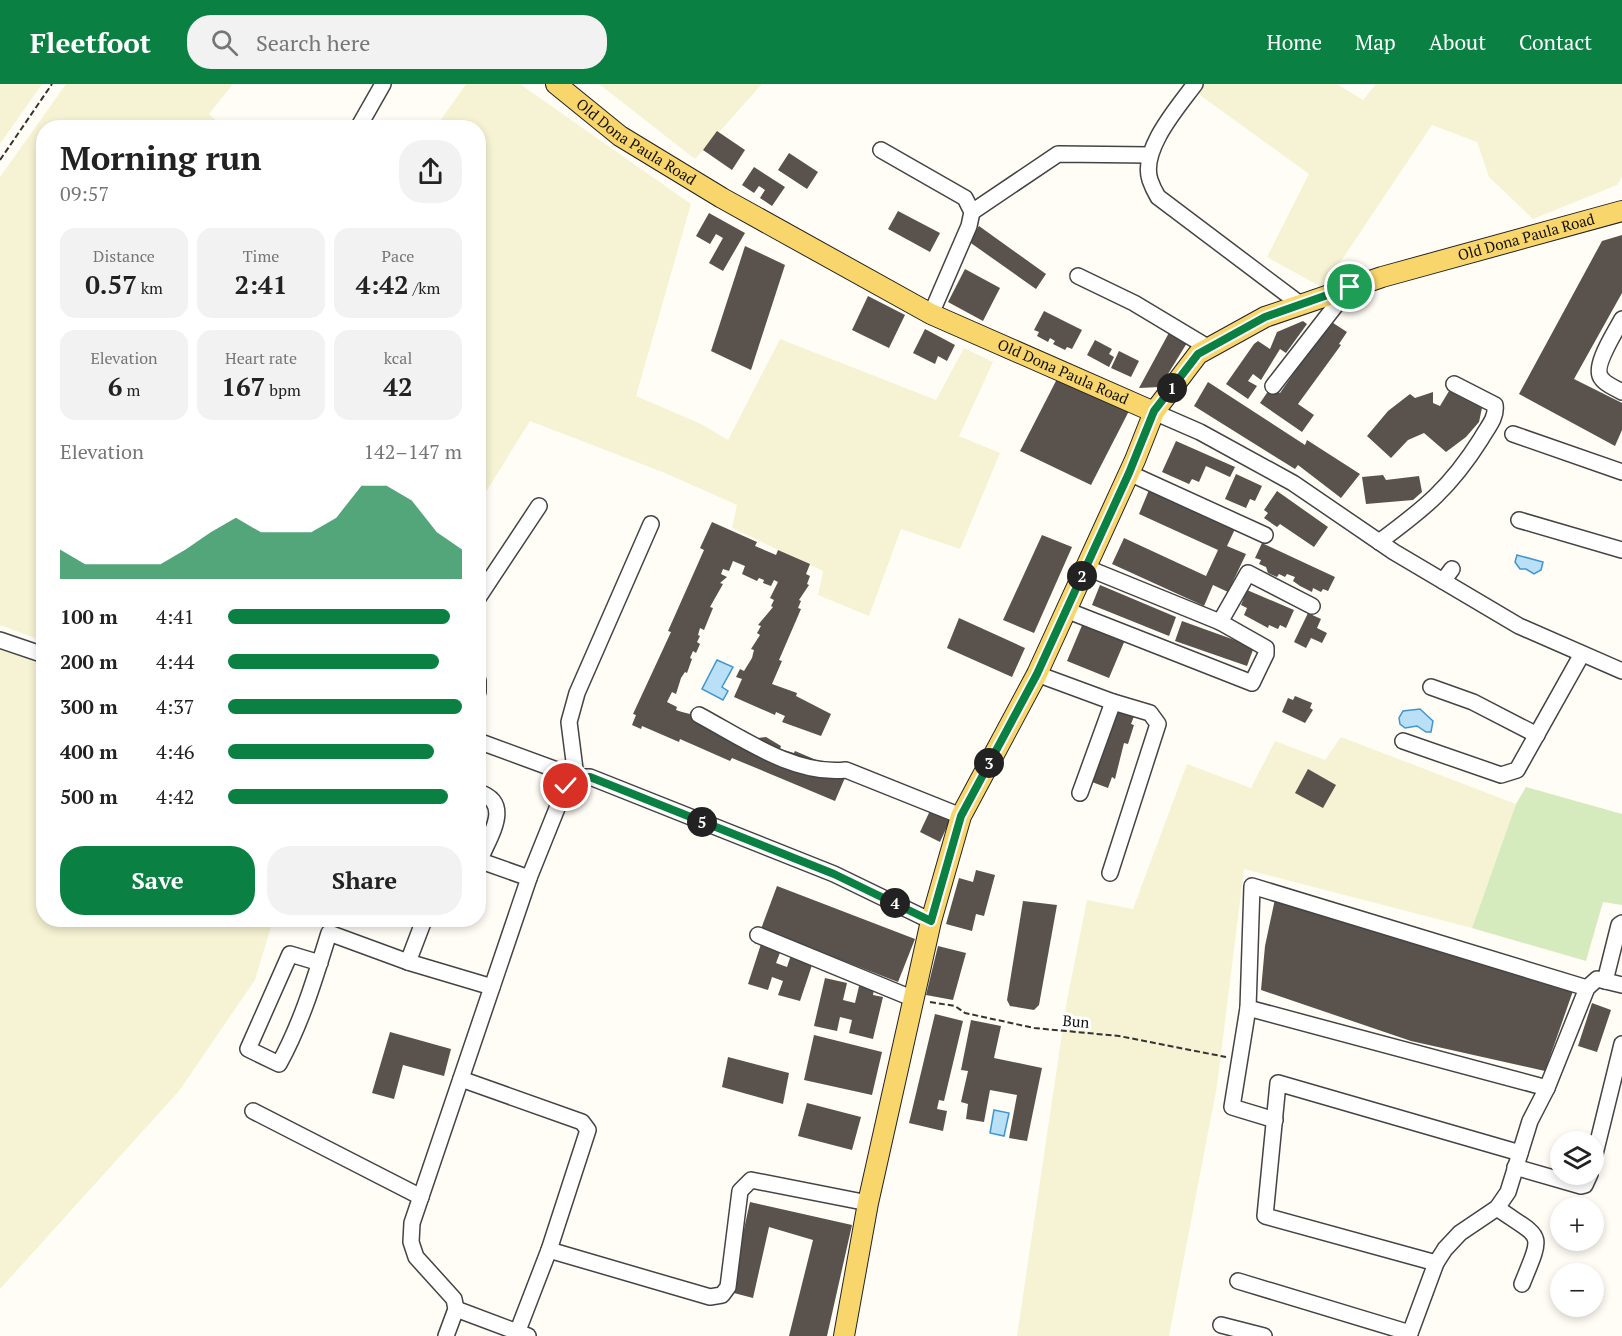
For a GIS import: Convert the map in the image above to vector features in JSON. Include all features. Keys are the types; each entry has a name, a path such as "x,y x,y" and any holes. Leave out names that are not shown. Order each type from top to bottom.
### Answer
{"main road":[{"name":"Old Dona Paula Road","path":"556,84 620,136 711,192 931,314 1154,411 1198,354 1265,317 1350,287 1622,211"},
{"path":"844,1336 868,1203 931,921 961,816 1037,674 1129,473 1154,411"}],"street":[{"path":"363,120 383,84"},
{"path":"1195,84 1162,129 1150,155 1149,178 1158,197 1300,304"},
{"path":"881,150 965,198 972,212 969,226 931,314"},
{"path":"972,212 1058,154 1150,155"},
{"path":"1078,276 1134,303 1209,348"},
{"path":"1273,386 1350,287"},
{"path":"1622,319 1600,361 1598,372 1602,380 1622,392"},
{"path":"1379,542 1442,493 1465,464 1493,419 1495,405 1454,384"},
{"path":"1154,411 1200,432 1293,483 1379,542 1448,575 1519,626 1622,671"},
{"path":"1513,434 1622,472"},
{"path":"1129,473 1265,535"},
{"path":"486,586 539,506"},
{"path":"1519,520 1622,550"},
{"path":"576,777 569,722 577,693 651,524"},
{"path":"1066,610 1252,683 1266,654 1266,648 1220,622 1085,567"},
{"path":"1220,622 1248,573 1312,606"},
{"path":"0,640 36,651"},
{"path":"1403,741 1501,775 1517,770 1582,654"},
{"path":"1037,674 1150,713 1158,724 1110,873"},
{"path":"1431,687 1473,702 1536,735"},
{"path":"1080,793 1113,702"},
{"path":"699,715 770,752 810,768 846,770 961,816"},
{"path":"486,744 576,777 590,777 834,874 931,921"},
{"path":"446,1336 456,1309 454,1299 416,1257 411,1242 412,1223 529,878 566,786 576,777"},
{"path":"486,795 493,798 498,804 498,814 486,843"},
{"path":"486,863 529,878"},
{"path":"1275,1120 1232,1107 1248,1008 1252,886 1587,988"},
{"path":"1605,981 1616,964 1619,925 1622,923"},
{"path":"408,962 420,927"},
{"path":"320,963 290,954 248,1049 279,1064 295,1035 320,963 329,933 408,962 492,987"},
{"path":"758,935 914,999"},
{"path":"1238,1281 1410,1334 1436,1263 1460,1233 1497,1208 1508,1192 1530,1120 1547,1088 1587,988 1597,979 1622,985"},
{"path":"1248,1008 1547,1088"},
{"path":"1601,1131 1622,1044"},
{"path":"456,1309 523,1334 588,1130 582,1122 461,1079"},
{"path":"1436,1263 1265,1216 1278,1083 1517,1160 1550,1173"},
{"path":"253,1111 421,1197"},
{"path":"549,1250 710,1297 722,1295 728,1287 740,1191 751,1180 868,1203"},
{"path":"1497,1208 1530,1228 1537,1237 1538,1246 1522,1284"},
{"path":"1221,1325 1264,1336"}],"path":[{"path":"0,160 52,84"},
{"name":"Bun","path":"914,999 955,1005 965,1013 1034,1028 1119,1036 1238,1059"}],"shaded area":[{"path":"0,84 42,84 0,144"},
{"path":"66,84 233,84 209,114 215,120 40,120"},
{"path":"466,84 520,84 691,204 636,396 701,424 728,440 780,339 936,400 964,348 993,362 959,436 1000,453 960,549 901,529 869,616 818,595 823,571 732,528 737,505 665,473 530,421 486,492 486,120 441,120"},
{"path":"599,84 762,84 695,159"},
{"path":"1205,84 1337,84 1363,100 1376,84 1622,84 1622,177 1617,185 1533,219 1489,177 1477,142 1432,125 1323,288 1267,257 1309,174 1197,93"},
{"path":"36,126 36,638 0,625 0,177"},
{"path":"0,649 36,662 36,927 271,927 255,980 179,1091 0,1289"},
{"path":"1341,737 1516,804 1472,928 1244,869 1217,1086 1169,1336 1017,1336 1067,1000 1087,900 1133,909 1187,764 1251,788 1275,741 1325,760"}],"green space":[{"path":"1526,787 1622,814 1622,905 1603,902 1586,961 1472,928 1516,804"}],"water":[{"path":"1517,555 1543,562 1541,570 1534,574 1526,569 1520,569 1515,562"},
{"path":"717,660 733,667 722,687 728,691 723,700 702,689"},
{"path":"1420,709 1433,721 1431,732 1426,732 1417,726 1405,728 1400,724 1399,718 1403,711"},
{"path":"994,1110 1009,1113 1004,1136 990,1133"}],"building":[{"path":"717,131 745,150 732,170 703,150"},
{"path":"789,153 818,172 807,189 778,170"},
{"path":"754,167 785,187 772,206 760,198 765,190 759,186 754,193 742,185"},
{"path":"898,211 940,233 930,252 888,229"},
{"path":"709,213 745,233 723,271 709,263 723,238 716,234 710,244 696,236"},
{"path":"979,226 1046,274 1036,289 968,241"},
{"path":"1622,235 1622,293 1574,379 1622,403 1622,430 1615,446 1519,394 1602,241"},
{"path":"745,246 785,265 751,370 711,351"},
{"path":"965,269 1000,288 983,321 948,302"},
{"path":"868,296 905,315 889,348 852,330"},
{"path":"1044,311 1082,330 1072,349 1067,347 1065,350 1053,344 1055,341 1050,338 1048,342 1037,336 1039,332 1034,330"},
{"path":"1303,321 1307,324 1286,353 1280,349 1261,380 1253,374 1248,381 1257,386 1248,399 1226,384 1254,344 1258,341 1270,349 1277,332"},
{"path":"1330,321 1347,332 1339,344 1341,345 1298,404 1314,415 1302,432 1260,403 1271,387 1280,393"},
{"path":"925,329 955,345 947,361 938,356 935,364 913,353"},
{"path":"1171,329 1190,338 1160,387 1139,388"},
{"path":"1095,340 1112,349 1109,354 1114,357 1109,367 1087,355"},
{"path":"1119,351 1139,361 1131,377 1111,368"},
{"path":"1058,377 1130,409 1091,485 1020,451"},
{"path":"1208,382 1305,445 1307,440 1360,474 1341,498 1298,465 1295,469 1194,406"},
{"path":"1449,391 1482,408 1479,422 1466,437 1446,452 1424,433 1408,440 1391,458 1367,436 1388,411 1410,394 1415,398 1433,392 1433,403 1440,406"},
{"path":"1176,441 1235,467 1230,477 1206,466 1199,482 1192,479 1189,484 1162,472"},
{"path":"1236,474 1262,486 1255,501 1250,499 1246,508 1225,499"},
{"path":"1383,475 1386,480 1419,476 1422,492 1413,500 1366,504 1362,477"},
{"path":"1149,490 1235,529 1227,546 1246,554 1228,592 1213,585 1204,606 1112,564 1124,538 1206,576 1218,550 1139,514"},
{"path":"1277,491 1328,527 1314,547 1280,524 1277,527 1264,518 1268,513 1264,510"},
{"path":"712,522 757,542 755,546 776,555 778,550 810,564 806,574 810,576 807,584 809,585 799,600 801,601 798,608 801,609 779,660 782,661 772,684 797,693 796,696 831,714 821,736 782,722 785,716 776,712 775,715 734,697 742,679 736,677 740,669 744,671 752,658 754,650 751,649 760,635 757,633 761,626 758,625 773,607 771,606 774,600 770,598 778,582 774,580 771,586 763,583 764,580 759,578 757,581 742,574 745,566 733,561 729,571 723,569 721,574 727,577 720,583 723,584 710,607 713,608 704,630 700,628 697,642 700,644 696,653 693,651 687,673 685,672 681,678 676,694 672,692 667,702 677,707 676,710 690,714 691,711 742,734 744,730 758,738 766,737 781,746 780,749 794,753 795,751 847,773 835,801 732,758 730,761 680,739 679,742 642,726 641,729 632,725 636,715 633,714 671,632 668,631 704,550 700,548"},
{"path":"1042,535 1072,547 1034,633 1003,620"},
{"path":"1262,543 1335,577 1328,591 1323,589 1321,592 1313,588 1312,592 1293,581 1295,577 1287,574 1285,577 1279,574 1277,577 1268,573 1266,567 1259,564 1261,560 1255,558"},
{"path":"1100,585 1176,617 1169,636 1092,605"},
{"path":"1247,590 1294,610 1286,628 1280,625 1278,629 1269,625 1268,628 1244,615 1247,608 1241,605"},
{"path":"1308,613 1321,619 1317,628 1327,633 1322,643 1311,638 1306,648 1294,642"},
{"path":"959,618 1025,648 1012,677 947,648"},
{"path":"1182,621 1254,647 1247,666 1175,641"},
{"path":"1083,623 1125,640 1109,678 1067,661"},
{"path":"1295,696 1312,703 1310,708 1313,710 1305,723 1282,712 1288,698 1293,700"},
{"path":"1119,705 1136,711 1128,744 1124,743 1115,779 1112,777 1108,788 1092,782"},
{"path":"1308,769 1336,785 1323,808 1295,793"},
{"path":"936,798 956,807 940,842 920,832"},
{"path":"976,870 995,875 984,916 976,914 972,931 946,924 959,878 973,882"},
{"path":"777,886 915,939 898,982 761,929"},
{"path":"1275,899 1573,991 1545,1071 1411,1041 1261,990 1265,946"},
{"path":"1023,901 1057,905 1039,1005 1034,1010 1010,1006 1007,1000"},
{"path":"761,944 781,950 776,963 787,967 791,955 813,962 800,1001 778,995 783,981 772,977 768,990 748,984"},
{"path":"938,946 966,953 953,1000 926,995"},
{"path":"825,978 847,983 843,1000 855,1003 860,982 875,985 873,995 883,997 873,1039 849,1033 852,1020 840,1017 837,1031 814,1026"},
{"path":"1592,1003 1611,1010 1597,1052 1578,1046"},
{"path":"935,1014 963,1021 944,1101 939,1100 937,1109 947,1111 943,1131 909,1123"},
{"path":"971,1020 1001,1026 994,1058 1042,1068 1027,1141 1009,1138 1017,1095 990,1090 984,1122 966,1119 968,1104 961,1102 968,1071 961,1070"},
{"path":"390,1032 451,1049 444,1076 403,1065 394,1099 372,1093"},
{"path":"814,1035 882,1052 872,1095 804,1080"},
{"path":"728,1057 789,1073 783,1104 722,1087"},
{"path":"807,1103 861,1117 852,1150 798,1136"},
{"path":"750,1202 852,1225 827,1336 789,1336 813,1240 769,1227 753,1298 730,1292"}],"route":[{"path":"566,786 576,777 590,777 834,874 931,921 961,816 1037,674 1129,473 1154,411 1198,354 1265,317 1350,287"}]}
